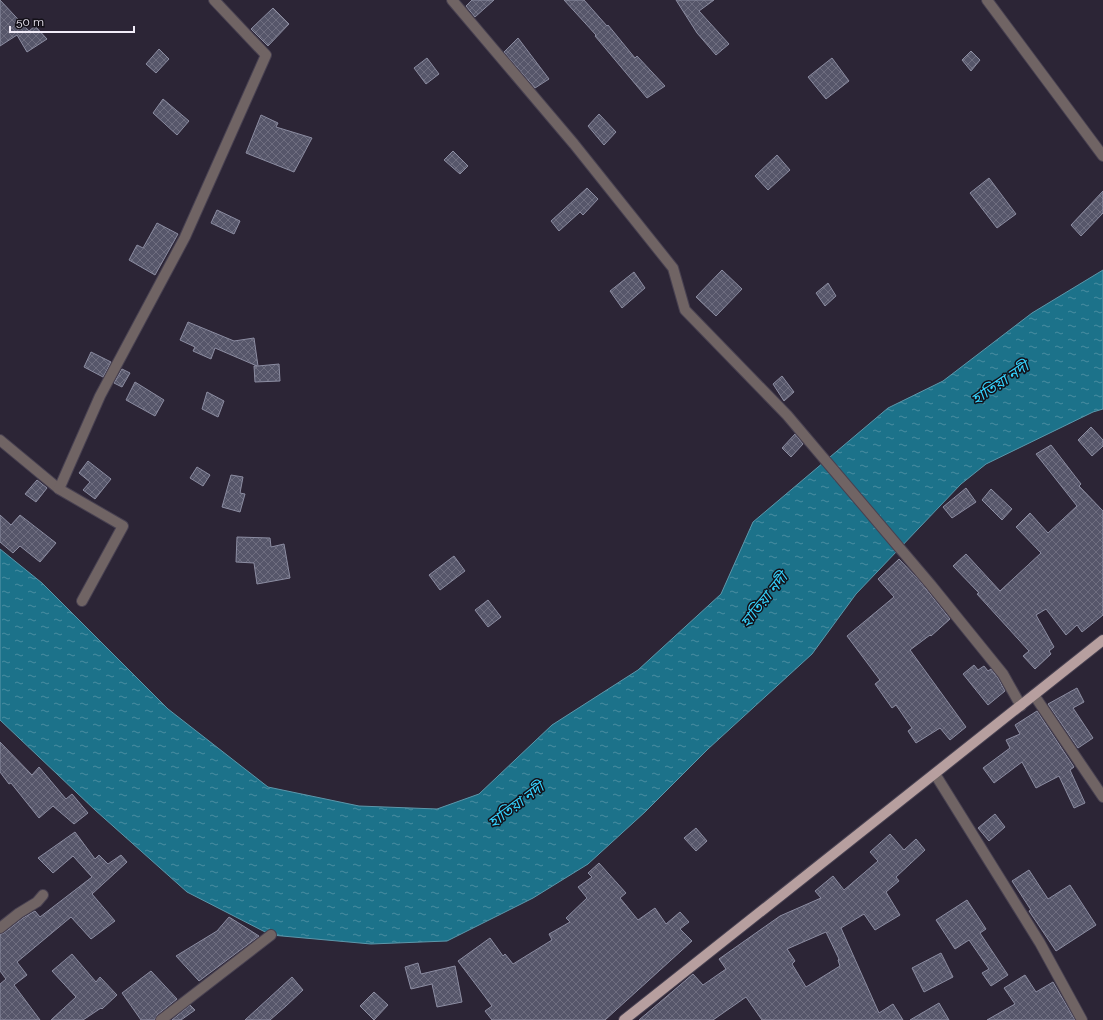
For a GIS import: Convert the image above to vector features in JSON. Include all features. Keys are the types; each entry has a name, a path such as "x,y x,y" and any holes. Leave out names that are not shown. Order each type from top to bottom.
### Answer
{"main road":[{"path":"624,1020 1103,640"}],"street":[{"path":"59,489 100,396 185,237 266,55 214,0"},
{"path":"452,0 574,144 673,268 685,310 787,415 931,584 1003,674 1021,706"},
{"path":"987,0 1103,156"},
{"path":"0,440 59,489 123,526 82,601"},
{"path":"1034,695 1103,797"},
{"path":"935,774 1040,943 1082,1020"},
{"path":"0,928 19,913 37,902 43,894"},
{"path":"161,1020 271,935"}],"water":[{"name":"হাতিয়া নদী","path":"1103,270 1103,409 1093,412 986,464 961,484 856,594 812,654 708,749 645,812 588,864 533,898 447,941 371,944 271,935 187,892 95,810 0,720 0,549 42,583 168,709 268,787 359,806 437,809 479,794 552,725 638,670 721,594 753,522 888,408 943,381 1032,313"}],"building":[{"path":"0,0 29,31 35,26 47,39 27,52 17,35 0,46"},
{"path":"472,0 494,0 475,17 466,6"},
{"path":"564,0 584,0 607,26 608,25 635,58 637,56 665,86 647,98 595,36 596,35"},
{"path":"676,0 714,0 699,11 729,44 716,55 697,33"},
{"path":"273,8 289,24 268,46 251,29"},
{"path":"518,38 549,79 535,88 504,52"},
{"path":"159,49 169,59 156,73 146,64"},
{"path":"971,51 980,60 971,71 962,60"},
{"path":"427,58 439,74 426,84 414,68"},
{"path":"832,58 849,81 826,99 808,77"},
{"path":"163,99 189,121 177,135 153,113"},
{"path":"599,114 616,132 604,145 588,126"},
{"path":"261,115 278,123 276,127 312,138 294,172 246,153"},
{"path":"453,151 468,166 460,174 444,160"},
{"path":"777,155 790,170 768,190 755,176"},
{"path":"989,178 1016,214 997,228 970,193"},
{"path":"587,188 598,199 583,215 580,212 559,231 551,221"},
{"path":"1103,191 1103,213 1081,236 1071,225"},
{"path":"217,210 240,221 234,234 211,223"},
{"path":"157,223 178,234 155,275 129,260 137,245 143,248"},
{"path":"722,270 742,289 716,316 696,297"},
{"path":"634,272 645,288 622,308 610,291"},
{"path":"828,283 836,296 825,306 816,293"},
{"path":"188,322 234,341 254,338 258,366 279,364 280,381 255,382 254,366 257,366 215,348 211,359 193,351 195,347 180,340"},
{"path":"91,352 111,362 103,377 84,367"},
{"path":"122,369 130,373 122,387 114,383"},
{"path":"782,376 794,392 784,401 773,384"},
{"path":"135,382 164,400 155,416 126,400"},
{"path":"207,392 224,401 218,417 202,409"},
{"path":"1091,427 1103,440 1103,446 1092,456 1078,440"},
{"path":"795,434 803,444 791,457 782,448"},
{"path":"1051,445 1081,484 1079,486 1103,511 1103,615 1082,632 1077,625 1066,635 1046,609 1036,615 1054,647 1049,651 1051,654 1035,669 1023,656 1029,651 977,594 979,593 953,566 966,554 1000,591 1041,553 1016,527 1030,513 1048,533 1077,506 1036,454"},
{"path":"88,461 111,479 95,499 83,490 90,482 79,473"},
{"path":"197,467 210,475 203,486 190,478"},
{"path":"231,475 243,477 240,493 245,494 240,512 222,507"},
{"path":"37,480 47,488 36,502 25,494"},
{"path":"966,488 976,502 952,518 943,507"},
{"path":"991,489 1012,509 1002,520 982,500"},
{"path":"0,515 11,525 20,515 56,543 40,562 20,546 13,553 0,542"},
{"path":"237,537 270,538 271,547 284,544 290,578 257,584 254,563 236,562"},
{"path":"454,556 465,571 440,590 429,575"},
{"path":"899,559 918,579 950,619 931,636 930,635 910,650 966,727 950,740 940,728 916,743 908,731 912,728 896,705 892,708 875,684 880,680 847,636 894,597 878,579"},
{"path":"488,600 501,617 488,627 475,610"},
{"path":"974,665 978,670 984,666 988,671 991,669 1005,691 988,705 963,674"},
{"path":"1077,688 1084,702 1073,708 1093,738 1078,748 1048,704"},
{"path":"1037,711 1074,767 1070,770 1085,803 1074,808 1059,776 1036,788 1022,762 994,783 983,768 1010,748 1006,740 1020,734 1015,725"},
{"path":"0,742 32,775 39,767 66,799 72,794 88,813 74,824 53,806 39,818 11,783 9,784 0,772"},
{"path":"995,814 1005,827 989,841 978,828"},
{"path":"696,828 707,841 696,851 684,838"},
{"path":"75,832 95,859 99,855 108,864 121,855 127,862 92,894 115,921 91,939 71,917 17,962 27,975 14,985 40,1020 0,1020 0,984 6,979 0,971 0,934 4,933 23,918 35,911 40,917 92,877 73,856 53,873 38,858"},
{"path":"890,834 904,850 916,839 925,850 896,877 899,881 886,892 900,915 875,930 864,914 841,928 879,1013 893,1004 903,1020 762,1020 746,997 713,1020 639,1020 693,974 703,985 726,969 719,959 780,916 821,898 815,891 833,876 844,890 878,861 870,852","holes":["826,932 839,959 840,966 806,987 792,964 795,961 787,949"]},
{"path":"599,863 626,893 620,898 638,920 655,908 666,924 680,912 689,922 680,929 692,941 605,1020 492,1020 485,1011 492,1006 458,961 490,938 503,956 505,954 513,964 552,940 549,934 570,922 566,918 587,898 578,887 592,877 588,873"},
{"path":"1029,870 1048,899 1070,885 1096,925 1056,951 1029,911 1031,910 1012,881"},
{"path":"967,900 986,929 980,933 1008,975 991,986 982,973 989,969 969,940 955,949 936,920"},
{"path":"229,917 259,936 199,981 176,956 217,931"},
{"path":"941,953 953,977 924,992 912,968"},
{"path":"72,954 96,982 100,977 117,995 102,1009 101,1008 83,1020 51,1020 76,997 52,971"},
{"path":"418,963 421,974 455,966 462,1002 437,1007 432,984 411,989 405,967"},
{"path":"151,971 177,999 157,1015 155,1020 141,1020 122,993"},
{"path":"1025,975 1036,992 1053,982 1075,1020 987,1020 1015,1004 1004,988"},
{"path":"292,977 303,990 286,1006 270,1020 245,1020"},
{"path":"374,992 388,1005 374,1020 360,1006"},
{"path":"939,1003 949,1020 910,1020"},
{"path":"190,1005 195,1010 181,1020 172,1020"}]}
